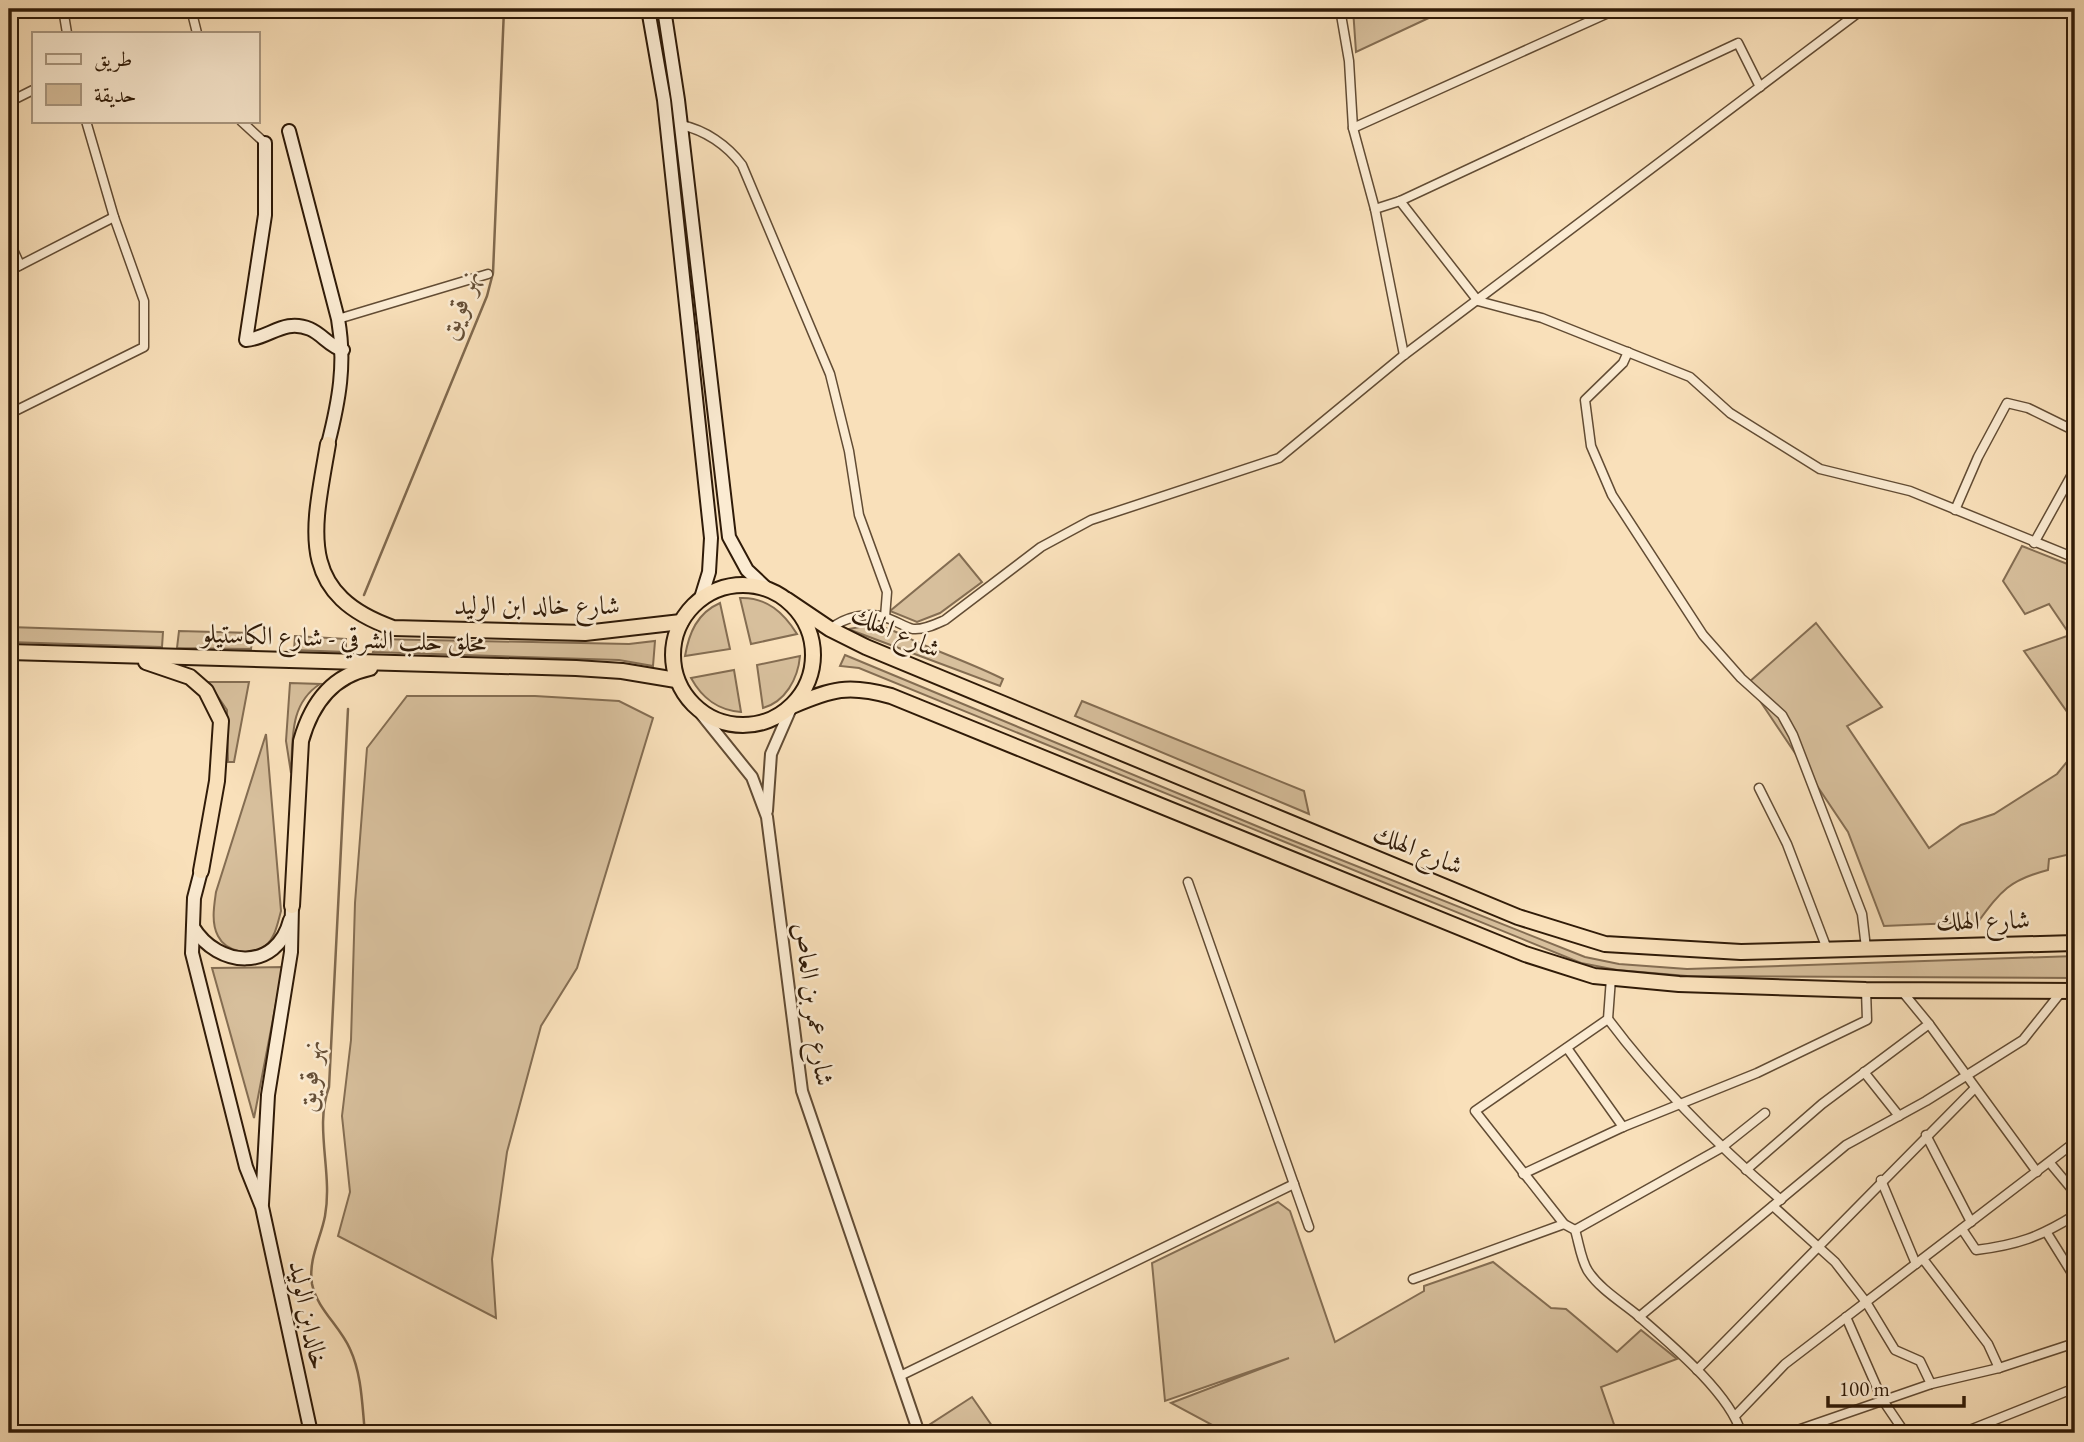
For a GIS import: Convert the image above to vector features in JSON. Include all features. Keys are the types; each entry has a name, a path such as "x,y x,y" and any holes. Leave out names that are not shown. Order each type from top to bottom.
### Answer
{"highway":[{"name":"شارع خالد ابن الوليد","path":"328,444 316,517 318,564 330,585 345,602 366,617 393,628 585,633 681,622"},
{"path":"792,706 806,686 813,664 812,640 803,618 787,600 766,588 732,585 701,598 681,622 673,645 676,680 685,696 698,710 716,720 746,725 775,718 792,706 842,687 861,688 891,696 1525,954 1594,976 1679,984 1866,990 2069,991"},
{"name":"شارع الهلك","path":"787,600 830,629 1158,769 1518,917 1605,944 1741,952 2075,943"},
{"name":"محلق حلب الشرقي - شارع الكاستيلو","path":"9,652 587,669 676,680"},
{"path":"132,657 190,677 206,691 221,721 217,781 201,871"},
{"path":"292,906 301,741 307,721 324,693 351,674 390,665"}],"main road":[{"path":"648,9 664,100 711,538 709,572 701,598"},
{"path":"663,9 681,125 729,537 747,570 766,588"},
{"path":"289,131 338,319 343,350 338,403 328,444"},
{"path":"265,143 265,215 246,340 294,325 312,330 343,350"},
{"path":"201,871 194,898 192,953 246,1167 262,1208"},
{"path":"192,924 202,940 216,952 233,958 251,958 268,952 281,940 290,924 292,906"},
{"path":"262,1208 266,1115 291,952 292,906"},
{"name":"خالدابن الوليد","path":"262,1208 311,1433"}],"street":[{"path":"63,9 67,32"},
{"path":"191,9 197,32"},
{"path":"1340,9 1349,61 1353,128 1375,209 1404,355"},
{"path":"1353,128 1617,9"},
{"path":"830,629 842,619 885,617 914,629 931,626 945,620 1041,547 1091,520 1279,458 1404,355 1863,9"},
{"path":"1375,209 1400,201 1738,43 1760,87"},
{"path":"9,102 32,90"},
{"path":"9,414 144,347 144,301 114,217 86,122"},
{"path":"243,122 265,143"},
{"path":"681,125 697,129 722,144 742,164 820,347 834,387 863,532 887,592 885,617"},
{"path":"1400,201 1478,301 1542,318 1690,377 1730,413 1820,469 1910,491 2075,558"},
{"path":"9,271 114,217"},
{"path":"9,241 20,265"},
{"path":"338,319 488,274"},
{"path":"1628,352 1623,363 1585,400 1595,460 1612,495 1703,635 1741,678 1782,715 1793,735 1861,914 1866,948"},
{"path":"1955,510 1978,457 2007,402 2028,408 2075,431"},
{"path":"2034,543 2075,469"},
{"path":"767,817 771,754 792,706"},
{"name":"شارع عمر بن العاص","path":"698,710 752,777 767,817 802,1091 919,1433"},
{"path":"1759,788 1787,844 1827,949"},
{"path":"1188,881 1309,1227"},
{"path":"1611,978 1608,1019 1680,1106 1721,1149 1781,1200"},
{"path":"1523,1174 1623,1127 1757,1073 1867,1020 1866,990"},
{"path":"1901,990 2037,1172"},
{"path":"1639,1317 1846,1146 2023,1040 2069,991"},
{"path":"1608,1019 1475,1111 1564,1224 1575,1230 1587,1270 1602,1287 1698,1370 1736,1415 1741,1433"},
{"path":"1746,1170 1822,1104 1928,1024"},
{"path":"1567,1048 1623,1127"},
{"path":"1864,1072 1899,1116"},
{"path":"1698,1370 1974,1089"},
{"path":"1575,1230 1721,1149 1765,1113"},
{"path":"1926,1135 1971,1222"},
{"path":"1736,1415 1785,1364 2075,1142"},
{"path":"2050,1163 2075,1192"},
{"path":"1881,1181 1920,1261 1988,1344 1999,1368"},
{"path":"900,1376 1294,1184"},
{"path":"1773,1206 1819,1245 1866,1302 1895,1350 1920,1361 1931,1384"},
{"path":"1962,1229 1976,1250 2016,1245 2047,1233 2075,1215"},
{"path":"1413,1279 1564,1224"},
{"path":"2047,1233 2075,1279"},
{"path":"1846,1317 1882,1399 1905,1433"},
{"path":"1788,1433 1882,1399 1999,1368 2075,1343"},
{"path":"1962,1433 2075,1388"}],"green space":[{"path":"1353,9 1448,9 1356,52"},
{"path":"2022,546 2075,567 2075,723 2024,651 2070,635 2049,604 2025,614 2003,581"},
{"path":"959,554 982,582 940,613 917,622 890,611"},
{"path":"740,598 758,600 774,608 797,634 751,644"},
{"path":"720,603 730,649 685,656 695,625 705,612"},
{"path":"1816,623 1882,707 1847,726 1929,848 1961,825 1994,814 2057,774 2075,752 2075,853 2049,859 2048,870 2024,878 2007,888 1978,922 1884,926 1848,832 1748,683"},
{"path":"872,625 890,629 1003,679 1000,686 848,629"},
{"path":"9,627 163,632 162,647 9,642"},
{"path":"179,631 253,633 251,649 177,648"},
{"path":"295,636 346,639 346,652 294,650"},
{"path":"377,639 629,644 655,641 653,666 619,660 373,652"},
{"path":"845,655 1271,832 1585,957 1619,964 1687,969 2075,956 2075,978 1687,976 1617,970 1581,963 859,668 840,666"},
{"path":"800,656 789,688 778,701 763,708 757,665"},
{"path":"734,670 741,712 725,709 711,702 691,678"},
{"path":"208,682 249,682 234,762 228,762 227,710"},
{"path":"290,683 320,684 310,692 298,712 293,735 291,773 286,741"},
{"path":"407,696 535,696 619,701 653,718 577,968 541,1026 507,1152 492,1259 496,1318 338,1236 350,1192 342,1116 351,1040 355,903 367,748"},
{"path":"1082,701 1304,791 1309,814 1075,716"},
{"path":"266,734 281,911 276,930 268,943 259,949 246,952 227,946 218,936 214,926 214,909 216,892"},
{"path":"283,967 254,1118 212,968"},
{"path":"1278,1202 1290,1211 1335,1342 1424,1291 1424,1286 1493,1262 1551,1308 1566,1309 1617,1352 1641,1330 1677,1359 1601,1387 1617,1433 1227,1433 1171,1403 1289,1358 1165,1401 1152,1263"},
{"path":"972,1397 997,1433 932,1433 929,1425"}],"waterway":[{"name":"نهر قويق","path":"364,595 487,296 493,273 504,9"},
{"name":"نهر قويق","path":"348,709 329,1087 323,1118 327,1200 311,1275 319,1301 346,1341 354,1359 361,1390 365,1433"}]}
